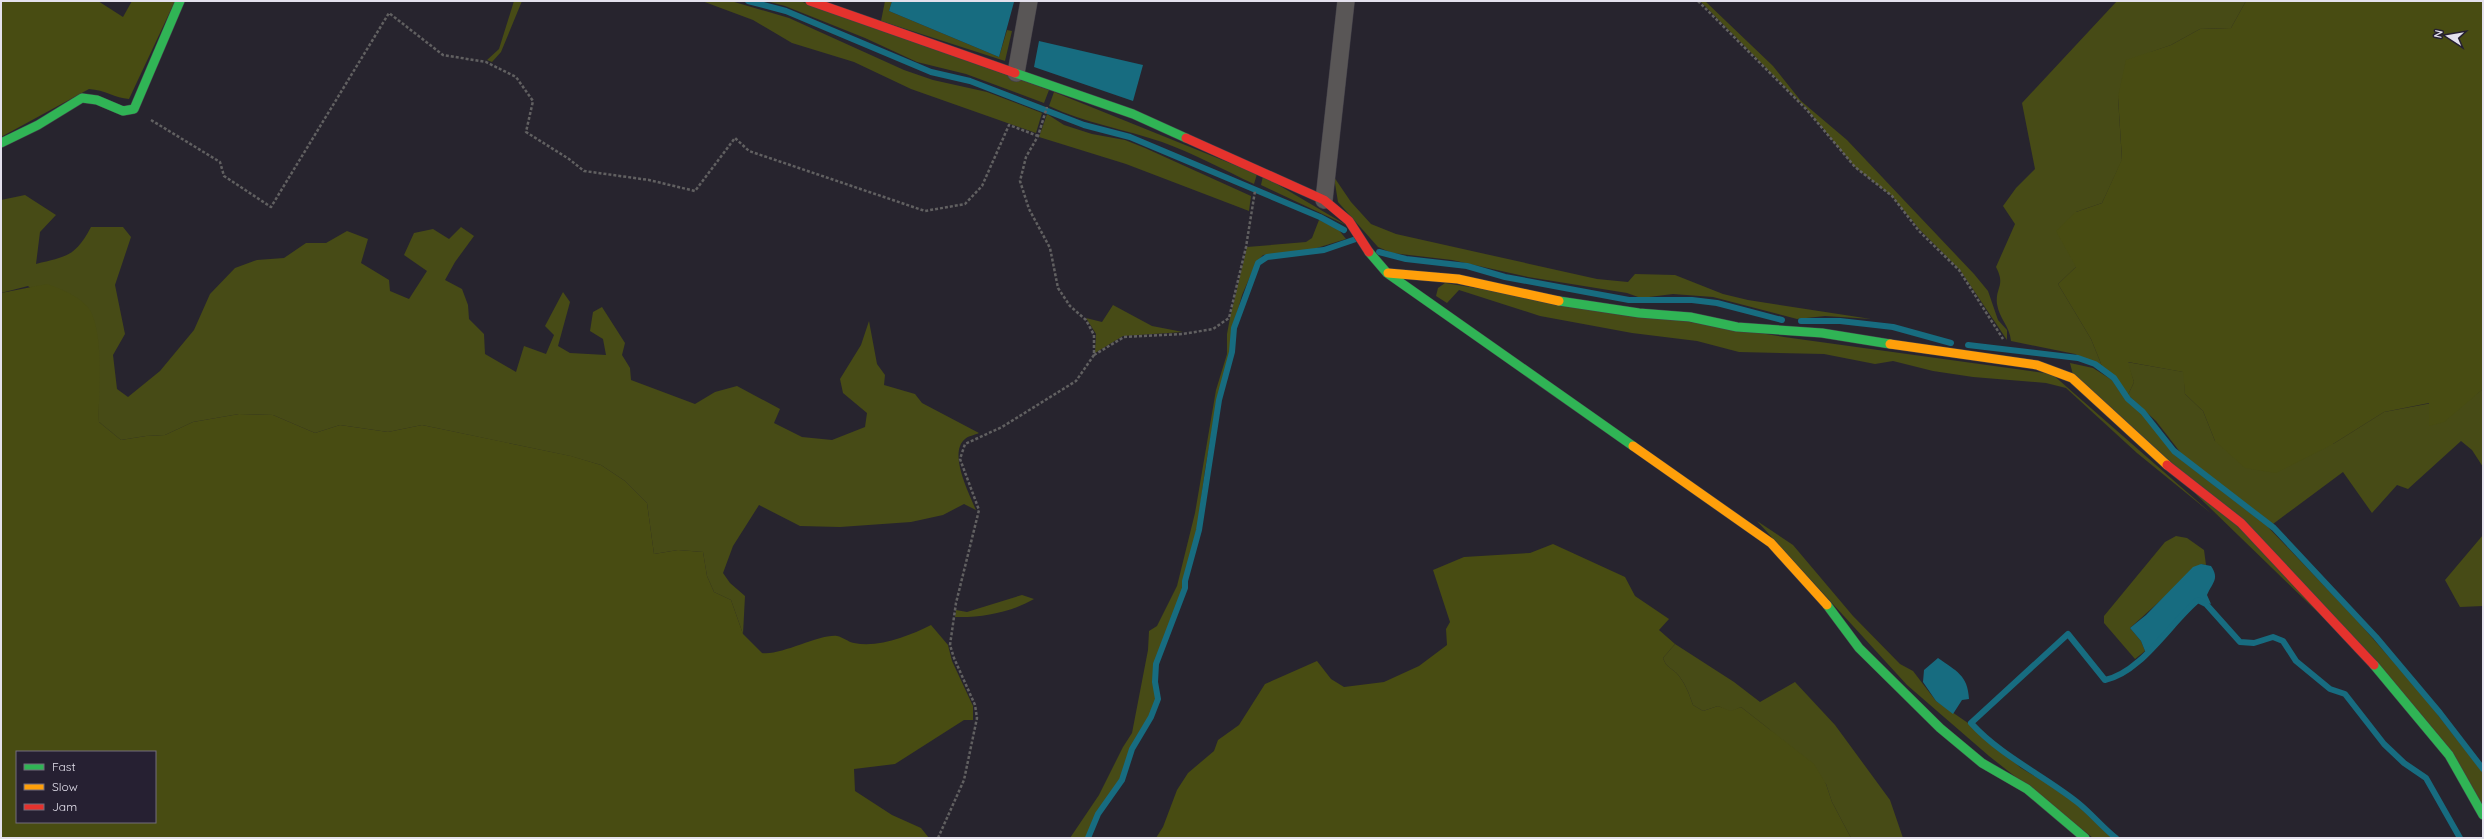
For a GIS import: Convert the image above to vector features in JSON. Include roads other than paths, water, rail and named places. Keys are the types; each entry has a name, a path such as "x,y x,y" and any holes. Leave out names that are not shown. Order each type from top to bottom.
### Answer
{"street":[{"path":"1,144 38,125 82,98 97,100 123,111 134,109 180,1"},
{"path":"810,1 1133,114 1324,200 1349,221 1365,247 1387,273 1771,543 1828,606 1859,648 1940,728 1982,763 2027,789 2085,838"},
{"path":"1016,73 1029,1"},
{"path":"1324,200 1346,1"},
{"path":"1387,273 1458,279 1530,296 1639,313 1690,317 1737,327 1822,333 1918,349 2037,365 2072,378 2168,466 2241,523 2369,658 2449,754 2483,815"}],"water":[{"path":"892,1 1014,2 999,57 889,11"},
{"path":"1039,41 1143,65 1133,101 1034,67"},
{"path":"2201,564 2211,566 2215,574 2214,581 2207,595 2211,604 2198,600 2148,653 2145,651 2141,641 2130,628 2146,615 2193,567"},
{"path":"1938,658 1960,674 1968,691 1969,699 1962,700 1953,714 1936,701 1923,682 1924,670"}],"waterway":[{"path":"748,1 786,11 931,72 970,81 1084,125 1130,137 1320,217 1344,230"},
{"path":"1088,838 1098,814 1122,780 1132,749 1151,717 1158,699 1155,682 1156,664 1185,588 1185,581 1199,530 1219,400 1232,352 1234,328 1258,263 1267,257 1324,250 1356,239"},
{"path":"1379,252 1406,259 1467,266 1505,277 1629,300 1692,300 1717,303 1782,320"},
{"path":"1801,321 1840,321 1893,327 1951,343"},
{"path":"1968,345 2078,358 2095,364 2114,378 2128,399 2143,412 2174,451 2274,528 2376,637 2440,713 2483,769"},
{"path":"2116,838 2077,802 1995,745 1971,723 2068,634 2105,680 2131,668 2155,646 2198,600 2206,604 2240,642 2254,643 2273,637 2283,641 2296,661 2330,689 2345,694 2384,744 2404,763 2426,778 2460,838"}]}
